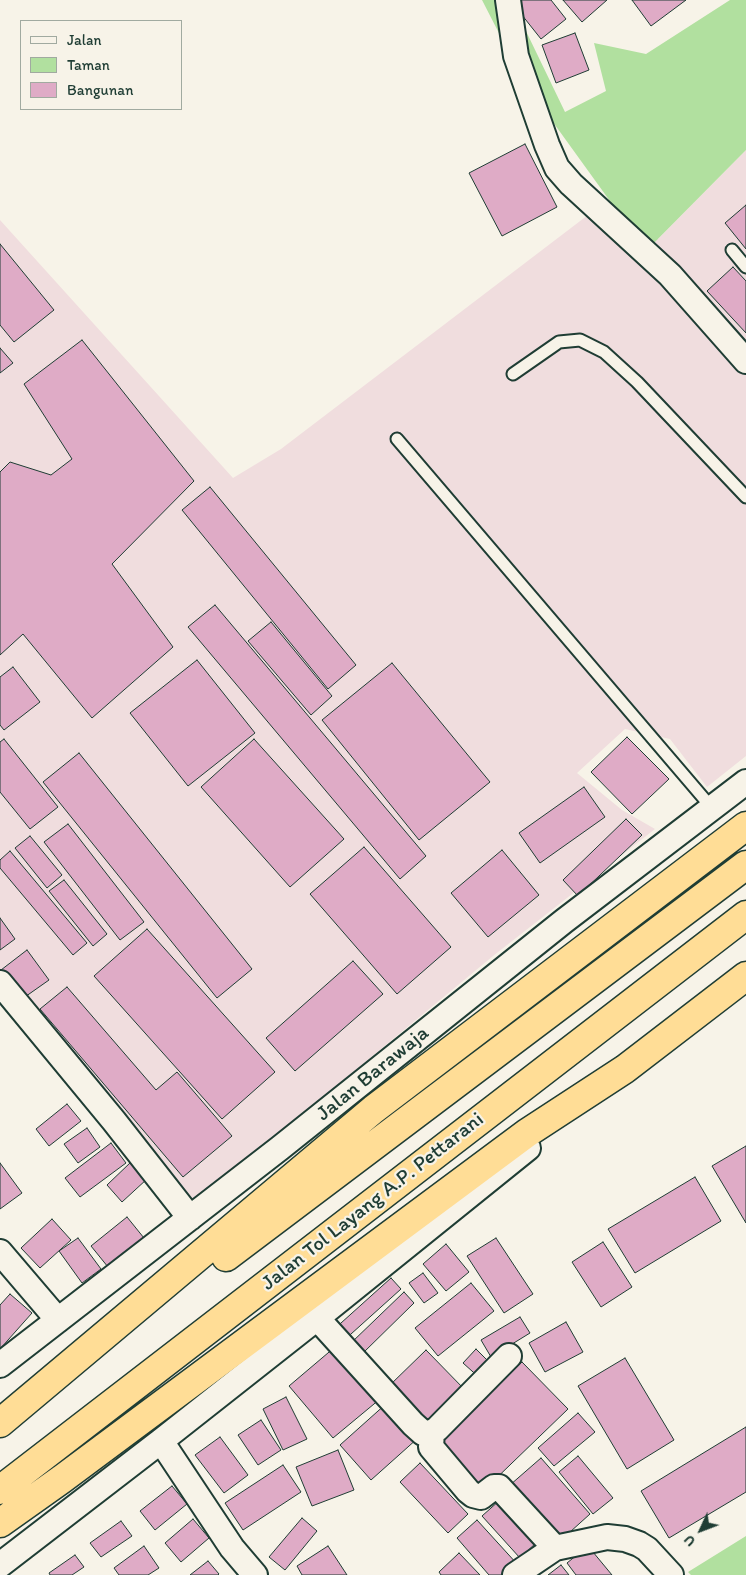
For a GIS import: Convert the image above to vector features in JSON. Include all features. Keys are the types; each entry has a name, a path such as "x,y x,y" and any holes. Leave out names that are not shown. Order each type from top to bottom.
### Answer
{"highway":[{"path":"0,1423 374,1109 746,826"},
{"name":"Jalan Tol Layang A.P. Pettarani","path":"0,1429 472,1070 746,865"},
{"name":"Jalan Tol Layang A.P. Pettarani","path":"0,1490 746,915"},
{"path":"0,1523 527,1133 625,1069 746,976"}],"street":[{"path":"508,0 516,56 547,145 558,168 571,184 670,276 746,360"},
{"name":"Jalan Barawaja","path":"0,1365 190,1218 564,921 746,782"},
{"path":"0,983 114,1121 190,1218"},
{"path":"0,1565 318,1318 625,1069"},
{"path":"0,1252 58,1320"},
{"path":"318,1318 418,1430 423,1433 432,1432 437,1429 509,1356"},
{"path":"432,1432 431,1447 473,1495 481,1497 494,1486 499,1487 555,1548"},
{"path":"161,1441 232,1548 255,1575"},
{"path":"515,1575 555,1548 606,1537 625,1539 639,1544 647,1549 671,1575"}],"lane":[{"path":"732,250 746,267"},
{"path":"512,374 559,342 580,340 604,352 637,382 746,497"},
{"path":"397,439 712,808"}],"shaded area":[{"path":"746,150 746,756 707,787 670,739 625,729 577,773 622,810 655,829 493,956 234,1171 189,1201 0,975 0,220 233,478 281,449 609,199 658,239"}],"green space":[{"path":"482,0 511,0 565,112 606,91 594,43 646,54 730,0 746,0 746,150 646,251 524,82"},
{"path":"746,1536 746,1575 691,1575 688,1572"}],"building":[{"path":"510,0 551,0 566,19 541,39"},
{"path":"563,0 607,0 582,22"},
{"path":"632,0 686,0 651,26"},
{"path":"575,33 589,70 556,83 542,45"},
{"path":"525,144 557,207 502,236 469,173"},
{"path":"746,205 746,249 725,223"},
{"path":"0,244 54,310 14,342 0,325"},
{"path":"733,267 746,281 746,333 707,291"},
{"path":"82,340 194,481 112,564 173,647 92,718 23,634 0,655 0,472 10,462 51,475 72,459 24,384"},
{"path":"0,348 13,363 0,373"},
{"path":"210,487 356,665 328,689 182,510"},
{"path":"215,605 426,856 400,879 188,627"},
{"path":"271,622 332,696 311,715 248,641"},
{"path":"197,660 255,733 188,786 130,713"},
{"path":"392,663 490,782 419,840 322,720"},
{"path":"13,667 40,702 4,730 0,725 0,677"},
{"path":"627,737 669,779 632,814 591,772"},
{"path":"4,739 58,807 30,829 0,792 0,742"},
{"path":"254,739 344,839 290,887 201,787"},
{"path":"79,753 252,969 217,998 43,782"},
{"path":"584,787 605,817 540,863 519,833"},
{"path":"626,819 642,835 578,896 563,880"},
{"path":"68,824 144,922 120,940 44,842"},
{"path":"30,836 62,875 47,888 15,848"},
{"path":"364,847 451,947 397,994 310,894"},
{"path":"502,850 539,895 488,937 451,893"},
{"path":"10,851 87,943 73,955 0,868 0,860"},
{"path":"64,880 107,934 93,946 49,891"},
{"path":"0,918 15,939 0,950"},
{"path":"147,929 275,1072 222,1119 94,976"},
{"path":"27,950 49,980 22,999 1,970"},
{"path":"353,961 383,994 295,1071 266,1038"},
{"path":"67,987 156,1090 177,1072 232,1136 183,1177 40,1009"},
{"path":"67,1104 81,1121 49,1146 36,1129"},
{"path":"87,1128 100,1147 78,1163 64,1144"},
{"path":"111,1143 126,1163 80,1197 65,1178"},
{"path":"746,1146 746,1223 712,1166"},
{"path":"131,1162 147,1179 122,1202 107,1185"},
{"path":"0,1163 22,1193 0,1209"},
{"path":"695,1177 721,1221 635,1273 608,1229"},
{"path":"127,1217 144,1238 108,1267 91,1246"},
{"path":"52,1219 71,1240 40,1268 21,1248"},
{"path":"78,1238 101,1269 82,1283 59,1251"},
{"path":"496,1238 533,1294 504,1313 467,1256"},
{"path":"603,1242 632,1287 601,1307 572,1262"},
{"path":"446,1244 469,1272 446,1291 423,1264"},
{"path":"423,1273 438,1293 424,1303 409,1283"},
{"path":"391,1278 401,1289 341,1343 331,1332"},
{"path":"471,1283 494,1311 438,1356 415,1328"},
{"path":"404,1292 414,1303 362,1354 351,1343"},
{"path":"10,1294 32,1313 0,1349 0,1305"},
{"path":"520,1317 530,1333 491,1357 481,1340"},
{"path":"566,1322 583,1352 545,1372 529,1343"},
{"path":"335,1347 380,1399 333,1438 289,1386"},
{"path":"476,1349 494,1367 482,1380 463,1363"},
{"path":"426,1350 466,1391 429,1427 389,1386"},
{"path":"625,1358 674,1440 627,1469 578,1386"},
{"path":"522,1362 568,1409 483,1491 438,1443"},
{"path":"286,1397 307,1439 283,1450 263,1409"},
{"path":"387,1403 418,1438 371,1480 340,1445"},
{"path":"578,1413 595,1432 554,1466 538,1448"},
{"path":"261,1420 281,1450 258,1465 238,1435"},
{"path":"746,1427 746,1492 669,1538 641,1491"},
{"path":"220,1437 248,1475 224,1493 195,1455"},
{"path":"338,1450 354,1490 312,1506 296,1467"},
{"path":"578,1456 613,1498 593,1514 559,1472"},
{"path":"541,1458 590,1514 560,1541 510,1485"},
{"path":"420,1463 468,1514 448,1533 400,1482"},
{"path":"283,1465 301,1492 243,1530 225,1503"},
{"path":"172,1486 187,1504 155,1530 140,1511"},
{"path":"500,1500 538,1541 520,1558 482,1516"},
{"path":"302,1518 317,1531 285,1570 269,1557"},
{"path":"193,1519 209,1538 181,1562 165,1543"},
{"path":"477,1520 518,1565 506,1575 489,1575 457,1538"},
{"path":"121,1521 132,1536 101,1557 90,1543"},
{"path":"144,1546 159,1568 148,1575 119,1575 114,1568"},
{"path":"328,1546 347,1575 302,1575 297,1566"},
{"path":"588,1546 612,1575 576,1575 567,1563"},
{"path":"459,1553 480,1575 441,1575 439,1572"},
{"path":"75,1555 84,1567 72,1575 50,1575 49,1573"},
{"path":"208,1561 218,1575 190,1575"},
{"path":"561,1565 569,1575 548,1575"}]}
